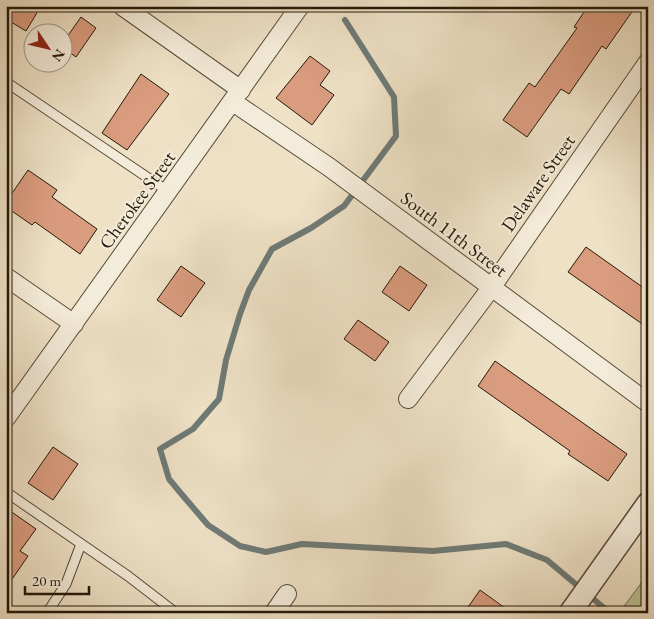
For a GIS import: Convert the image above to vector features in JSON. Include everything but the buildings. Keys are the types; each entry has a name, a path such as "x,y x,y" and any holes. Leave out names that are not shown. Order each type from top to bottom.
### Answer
{"street":[{"name":"South 11th Street","path":"122,6 329,168 648,403"},
{"name":"Cherokee Street","path":"6,418 300,6"},
{"name":"Delaware Street","path":"408,399 491,288 648,62"},
{"path":"6,277 74,324"},
{"path":"573,609 648,503"},
{"path":"274,613 288,594"}],"lane":[{"path":"6,82 169,192"},
{"path":"6,492 176,613"},
{"path":"47,613 66,584 81,544"}],"green space":[{"path":"648,574 648,613 619,613"}],"waterway":[{"path":"345,20 394,97 396,136 344,206 311,228 272,249 249,290 240,314 226,360 219,399 193,429 160,449 169,479 208,525 240,546 266,552 302,544 433,551 506,544 547,560 610,613"}]}
